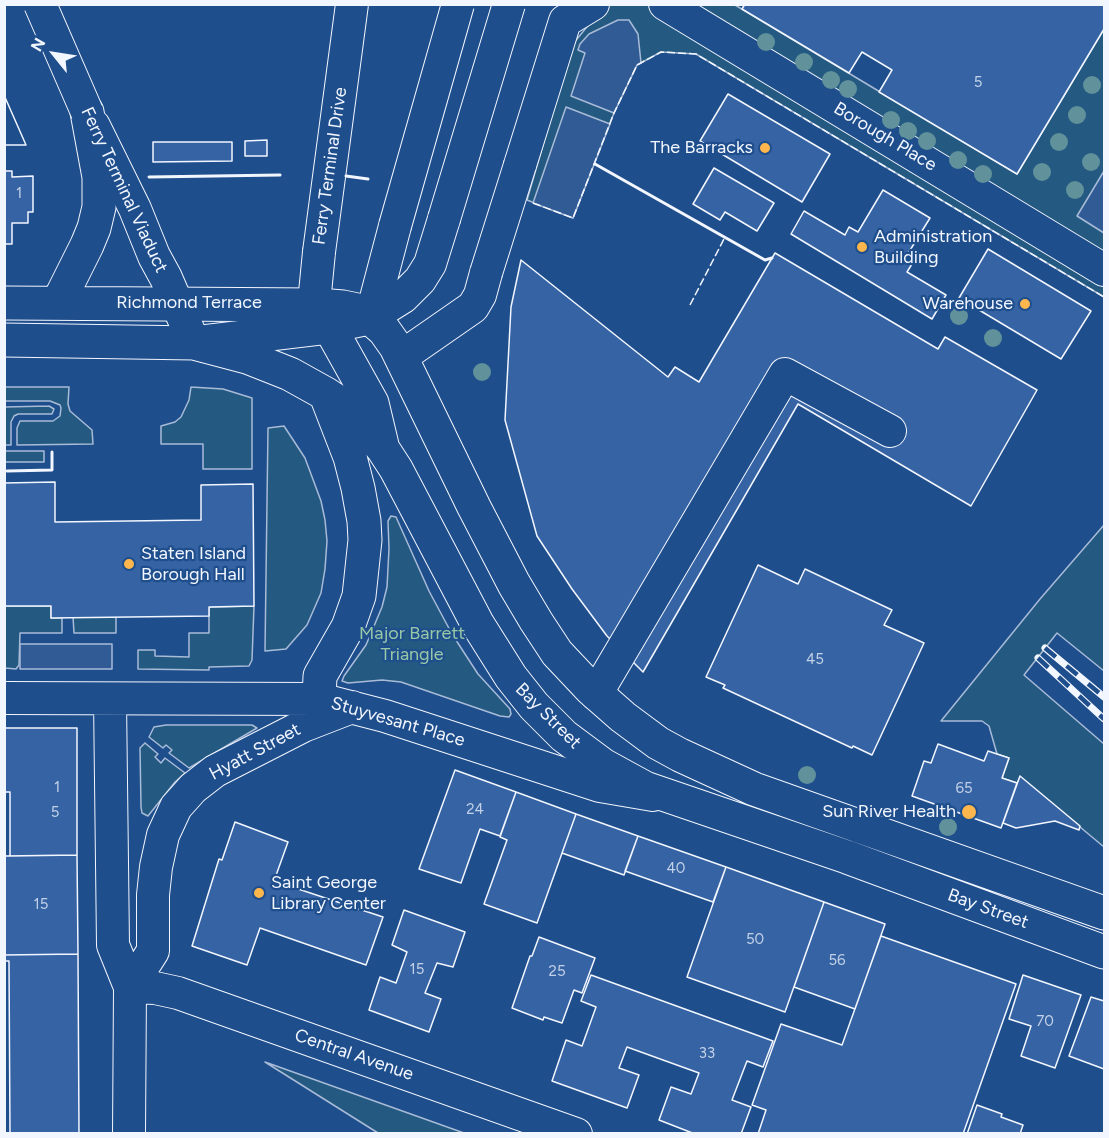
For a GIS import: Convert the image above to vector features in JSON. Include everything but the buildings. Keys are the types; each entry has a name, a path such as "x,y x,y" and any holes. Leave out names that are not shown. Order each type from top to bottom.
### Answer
{"main road":[{"path":"58,303 87,245 99,207 99,177 87,112"},
{"name":"Richmond Terrace","path":"4,303 177,303 323,315 354,309 371,317"},
{"path":"4,340 194,343 323,315 372,403 383,449"},
{"name":"Bay Street","path":"371,317 384,330 401,357 474,507 525,603 557,653 596,694 623,717 680,755 754,789 1104,913"},
{"name":"Bay Street","path":"194,343 229,351 290,374 326,394 353,415 383,449 409,492 477,623 503,666 527,698 564,736 603,765 645,788 847,857 1104,952"},
{"path":"319,699 320,676 348,627 359,596 365,540 364,521 350,457 326,394"}],"street":[{"name":"Ferry Terminal Viaduct","path":"40,4 87,112 135,209 194,343"},
{"name":"Ferry Terminal Drive","path":"323,315 315,284 352,4"},
{"path":"371,317 458,4"},
{"path":"371,317 402,297 420,280 430,264 509,4"},
{"path":"401,357 469,311 480,295 565,21 593,4"},
{"name":"Borough Place","path":"665,4 1104,270"},
{"path":"596,694 785,374 890,431"},
{"name":"Stuyvesant Place","path":"4,698 319,699 385,716 600,786 675,798"},
{"path":"110,699 113,945 130,987 129,1134"},
{"name":"Hyatt Street","path":"130,987 153,951 153,895 156,867 163,835 176,807 193,788 215,771 303,726 352,707"},
{"path":"847,857 858,825"},
{"name":"Central Avenue","path":"130,987 155,988 186,996 576,1134"}],"green space":[{"path":"605,5 735,5 1017,174 1104,29 1104,297 696,54 661,52 637,65 614,113 573,218 527,200 572,45"},
{"path":"4,387 69,387 70,411 92,430 93,444 17,445 17,428 20,421 53,421 60,416 61,408 60,405 50,401 5,401"},
{"path":"191,387 223,389 252,398 252,469 203,469 203,444 161,444 161,426 175,422 181,417 189,400"},
{"path":"49,406 54,409 52,414 14,416 11,422 11,445 5,445 5,407"},
{"path":"284,426 305,458 321,501 327,541 325,569 321,593 307,625 286,649 265,651 268,428"},
{"path":"4,451 44,451 44,462 5,462"},
{"name":"Major Barrett Triangle","path":"391,516 396,517 429,591 452,634 478,674 510,709 509,717 500,716 401,682 382,680 348,683 342,681 366,645 382,607 387,587 388,521"},
{"path":"1104,525 1104,671 1057,633 1024,675 1104,744 1104,847 1020,777 1017,783 1002,778 1009,758 997,754 989,726 982,721 941,721 1040,599"},
{"path":"4,606 51,606 51,618 62,618 62,633 20,633 19,665 16,669 5,668"},
{"path":"254,606 252,660 249,666 209,667 209,670 138,669 138,650 155,650 155,656 189,657 189,633 209,633 209,607"},
{"path":"73,617 116,617 116,633 74,633"},
{"path":"252,725 257,728 189,768 169,753 172,750 166,745 163,748 149,737 154,727"},
{"path":"145,743 158,754 155,757 161,763 165,758 185,773 148,816 142,813 141,807 140,748"},
{"path":"265,1062 464,1133 378,1133"}],"shaded area":[{"path":"618,20 629,20 638,34 641,63 637,65 614,113 571,96 585,53 578,50 580,44 589,34"},
{"path":"566,107 610,124 573,218 533,203"},
{"path":"1104,171 1104,233 1077,216"},
{"path":"20,644 112,644 112,669 20,669"}],"railway":[{"path":"1045,648 1104,697"},
{"path":"1038,658 1104,719"}],"fence":[{"path":"533,203 573,218 614,113 637,65 661,52 696,54 1104,297"},
{"path":"690,305 725,237"}],"wall":[{"path":"595,164 765,260 772,258"},
{"path":"149,177 280,175"},
{"path":"346,176 368,179"},
{"path":"7,471 52,470 52,452"}],"place":[{"name":"The Barracks","path":"765,148"},
{"name":"Administration Building","path":"862,247"},
{"name":"Warehouse","path":"1025,304"},
{"name":"Staten Island Borough Hall","path":"129,564"},
{"name":"Sun River Health","path":"969,812"},
{"name":"Saint George Library Center","path":"259,893"}]}
